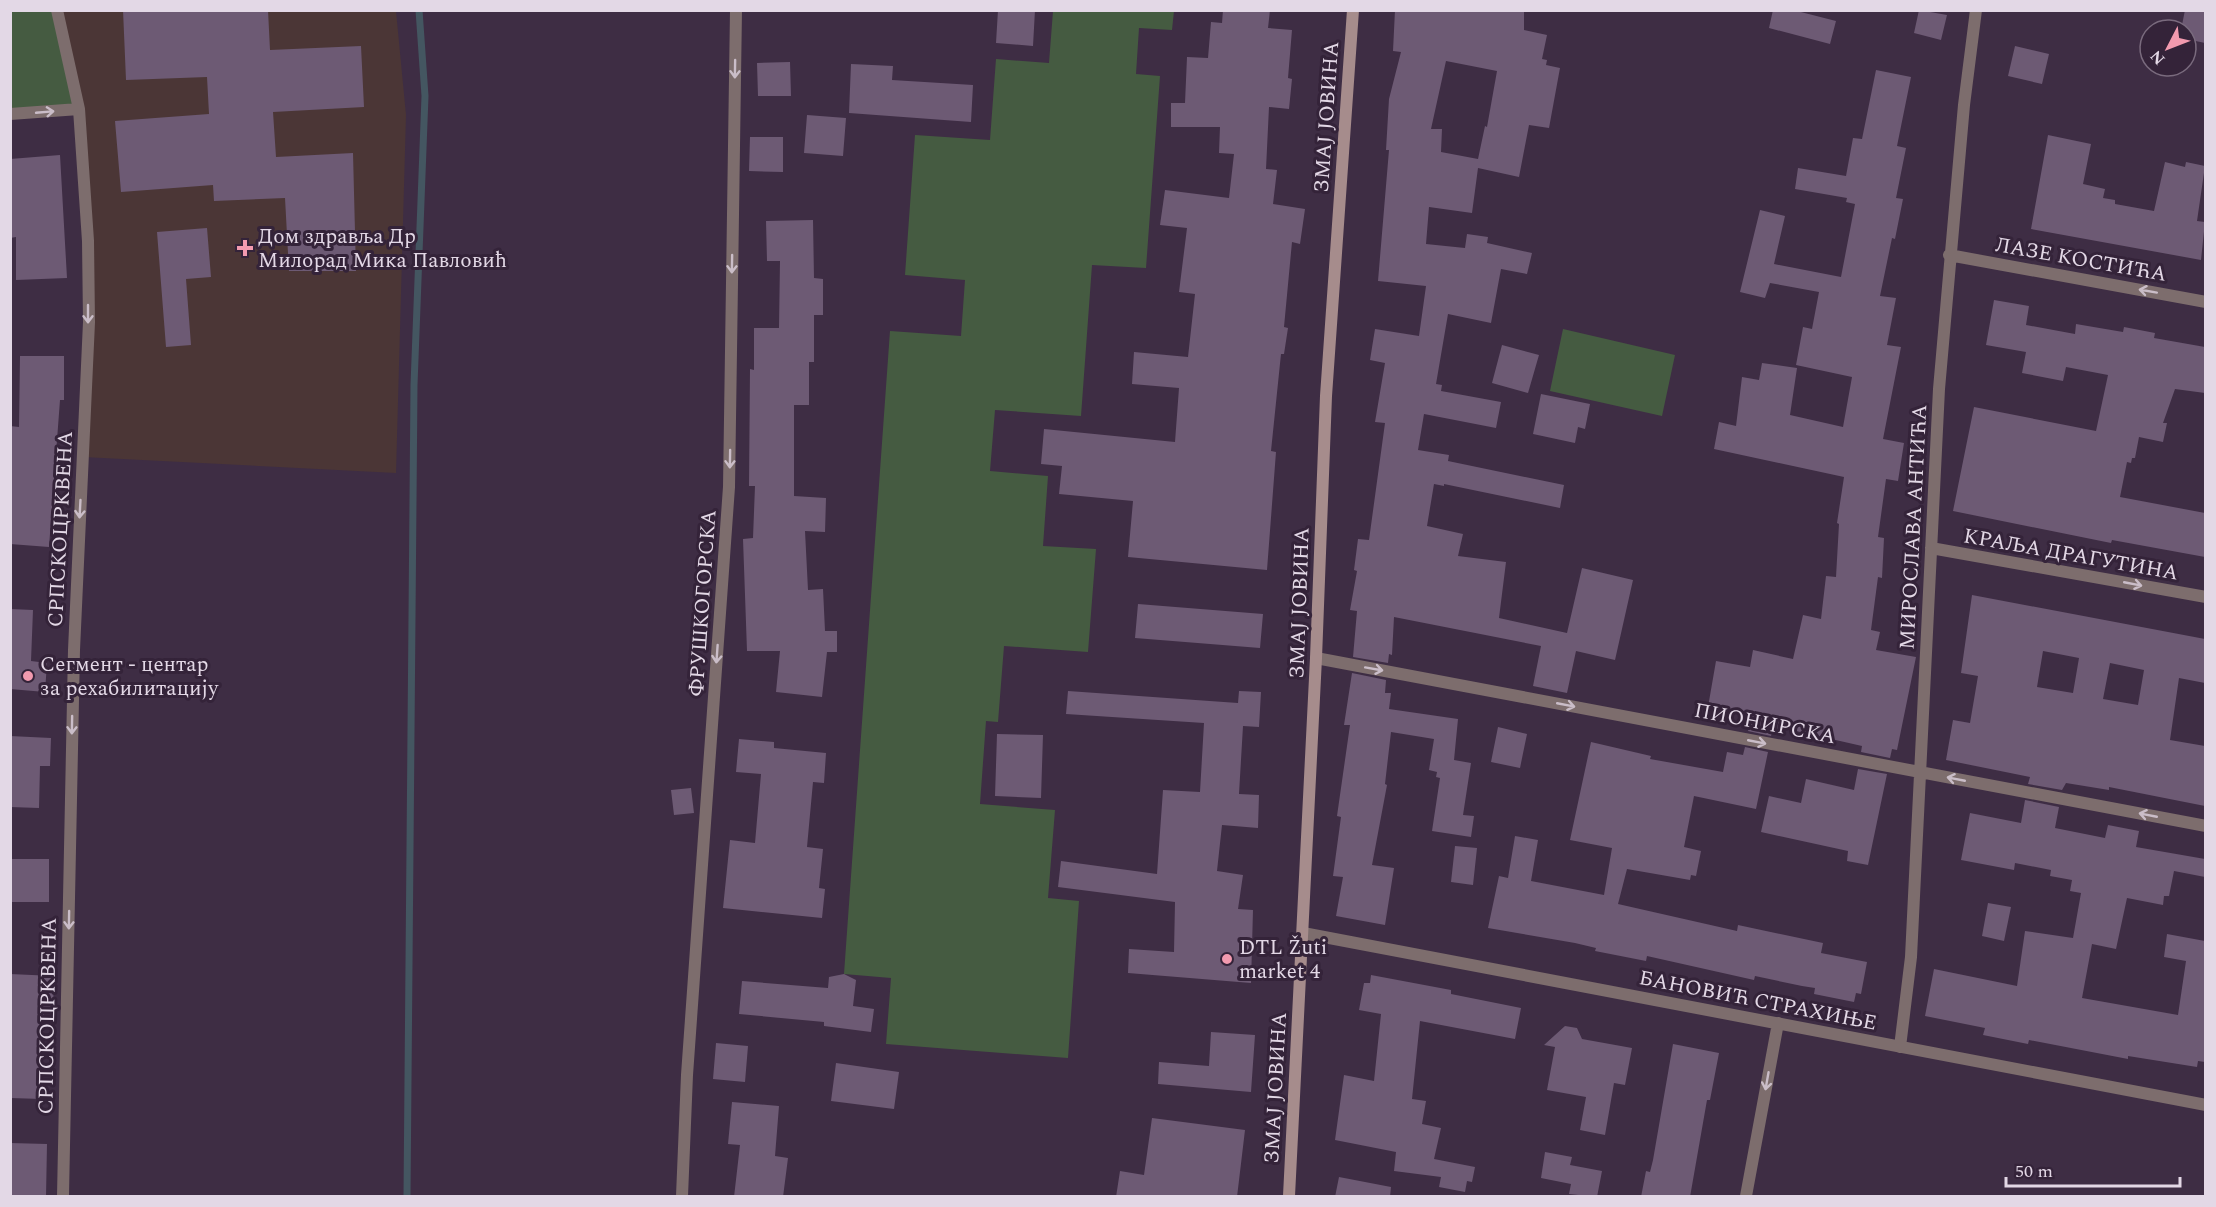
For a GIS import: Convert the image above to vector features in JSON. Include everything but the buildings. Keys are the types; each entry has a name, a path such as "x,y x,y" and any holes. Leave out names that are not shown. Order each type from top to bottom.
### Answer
{"street":[{"name":"СРПСКОЦРКВЕНА","path":"57,10 78,109 88,255 89,322 74,650 63,1197"},
{"name":"ФРУШКОГОРСКА","path":"682,1197 687,1074 729,487 736,10"},
{"name":"ЗМАЈ ЈОВИНА","path":"1289,1197 1316,658 1326,396 1353,10"},
{"name":"МИРОСЛАВА АНТИЋА","path":"1900,1047 1908,988 1949,255 1976,10"},
{"path":"10,114 78,109"},
{"name":"ЛАЗЕ КОСТИЋА","path":"1949,255 2205,302"},
{"name":"КРАЉА ДРАГУТИНА","path":"1931,548 2205,597"},
{"name":"ПИОНИРСКА","path":"1316,658 2205,826"},
{"name":"БАНОВИЋ СТРАХИЊЕ","path":"1303,933 2205,1106"},
{"path":"1746,1197 1778,1023"}],"shaded area":[{"name":"Дом здравља Др Милорад Мика Павловић","path":"57,11 396,11 406,115 396,473 83,457 89,322 78,109"}],"green space":[{"path":"11,11 61,11 78,109 11,114"},
{"path":"1053,11 1174,11 1172,30 1139,28 1136,74 1160,76 1146,268 1092,265 1081,416 995,410 990,471 1048,476 1043,546 1096,549 1088,652 1004,646 998,722 986,721 980,804 1055,810 1048,898 1079,901 1068,1058 886,1044 891,978 844,974 890,331 961,336 965,280 905,275 915,135 990,140 996,59 1049,63"},
{"path":"1563,329 1675,355 1662,416 1550,391"}],"waterway":[{"path":"407,1196 414,385 425,96 419,10"}],"place":[{"name":"Дом здравља Др Милорад Мика Павловић","path":"245,248"},
{"name":"Сегмент - центар за рехабилитацију","path":"28,676"},
{"name":"DTL Žuti market 4","path":"1227,959"}]}
